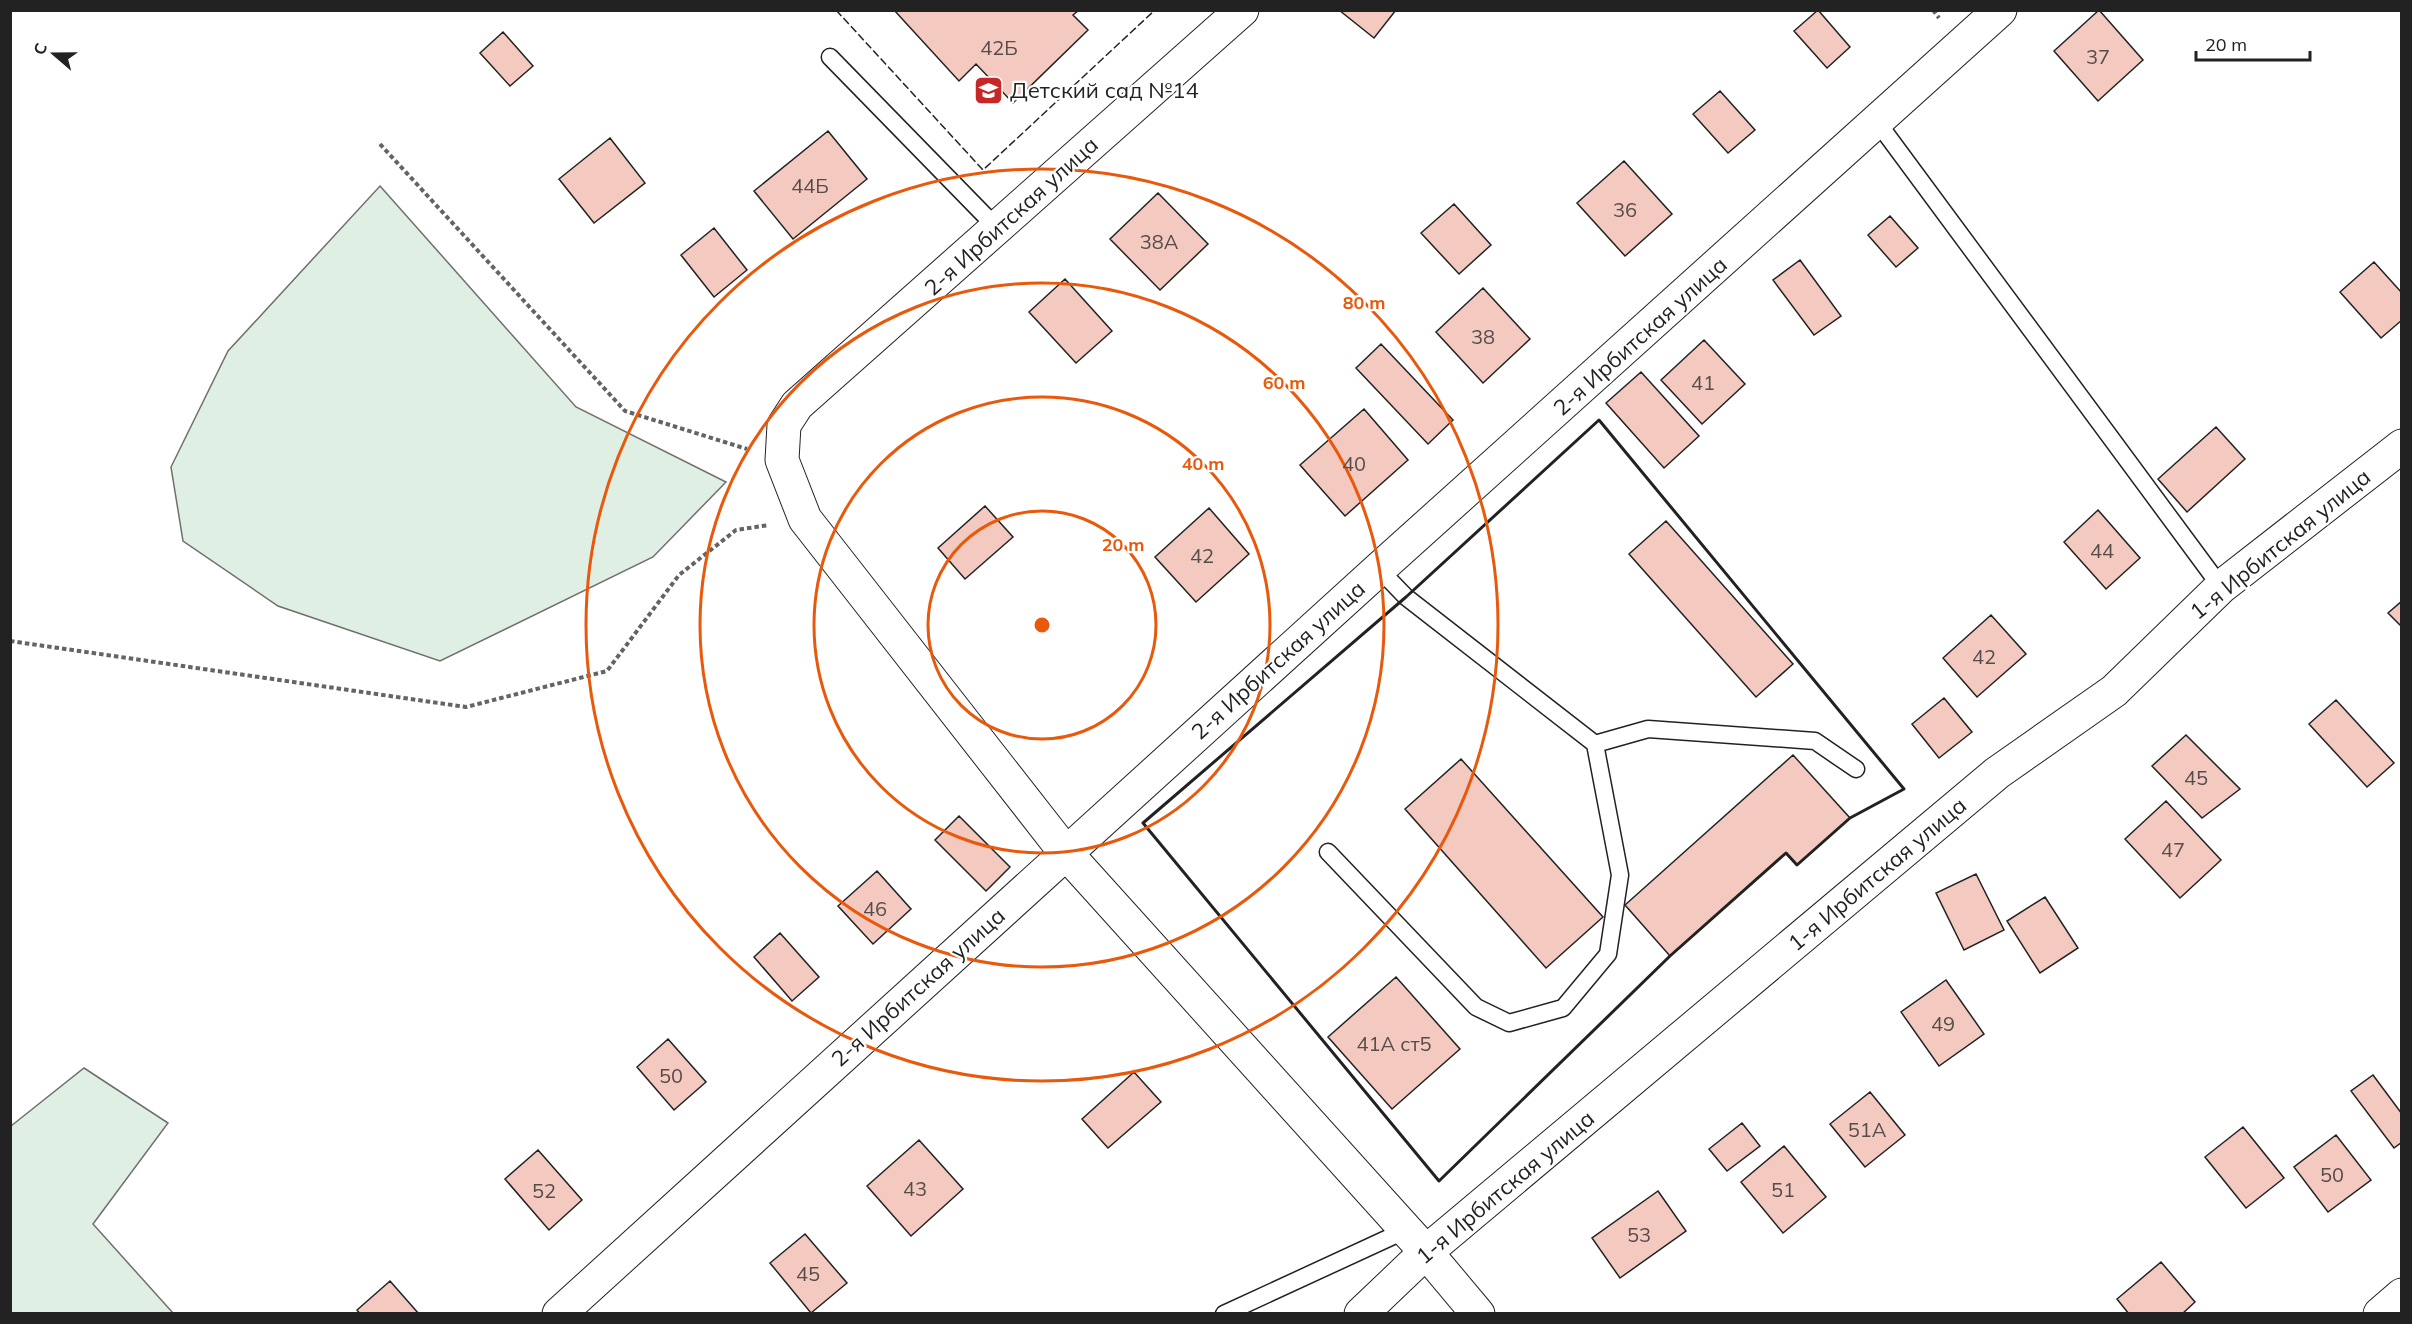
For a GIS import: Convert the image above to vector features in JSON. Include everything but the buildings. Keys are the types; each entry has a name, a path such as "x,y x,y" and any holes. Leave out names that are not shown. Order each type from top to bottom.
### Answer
{"street":[{"name":"2-я Ирбитская улица","path":"559,1314 1378,569 1878,123 2000,10"},
{"name":"2-я Ирбитская улица","path":"782,460 784,425 797,405 997,228 1229,15"},
{"name":"1-я Ирбитская улица","path":"1361,1314 1416,1241 1997,773 2114,691 2221,587 2402,446"},
{"path":"782,460 805,519 1066,853 1416,1241 1478,1314"},
{"path":"2380,1314 2402,1295"}],"lane":[{"path":"830,57 997,228"},
{"path":"1878,123 2221,587"},
{"path":"1328,852 1476,1007 1509,1023 1563,1008 1608,954 1620,875 1595,744 1406,597 1378,569"},
{"path":"1595,744 1648,729 1815,741 1856,769"},
{"path":"1224,1314 1416,1241"}],"path":[{"path":"380,144 625,411 782,460"},
{"path":"10,641 466,706 607,671 679,575 736,530 805,519"}],"green space":[{"path":"380,186 576,407 726,482 653,557 440,661 278,606 183,541 171,467 228,351"},
{"path":"84,1068 168,1123 93,1224 173,1313 11,1313 11,1126"}],"fence":[{"path":"836,10 983,170 1155,10"}],"wall":[{"path":"1599,420 1904,789 1850,818 1797,865 1786,853 1670,956 1439,1181 1143,823 1406,597 1599,420"}],"place":[{"name":"Детский сад №14","path":"989,90"}]}
